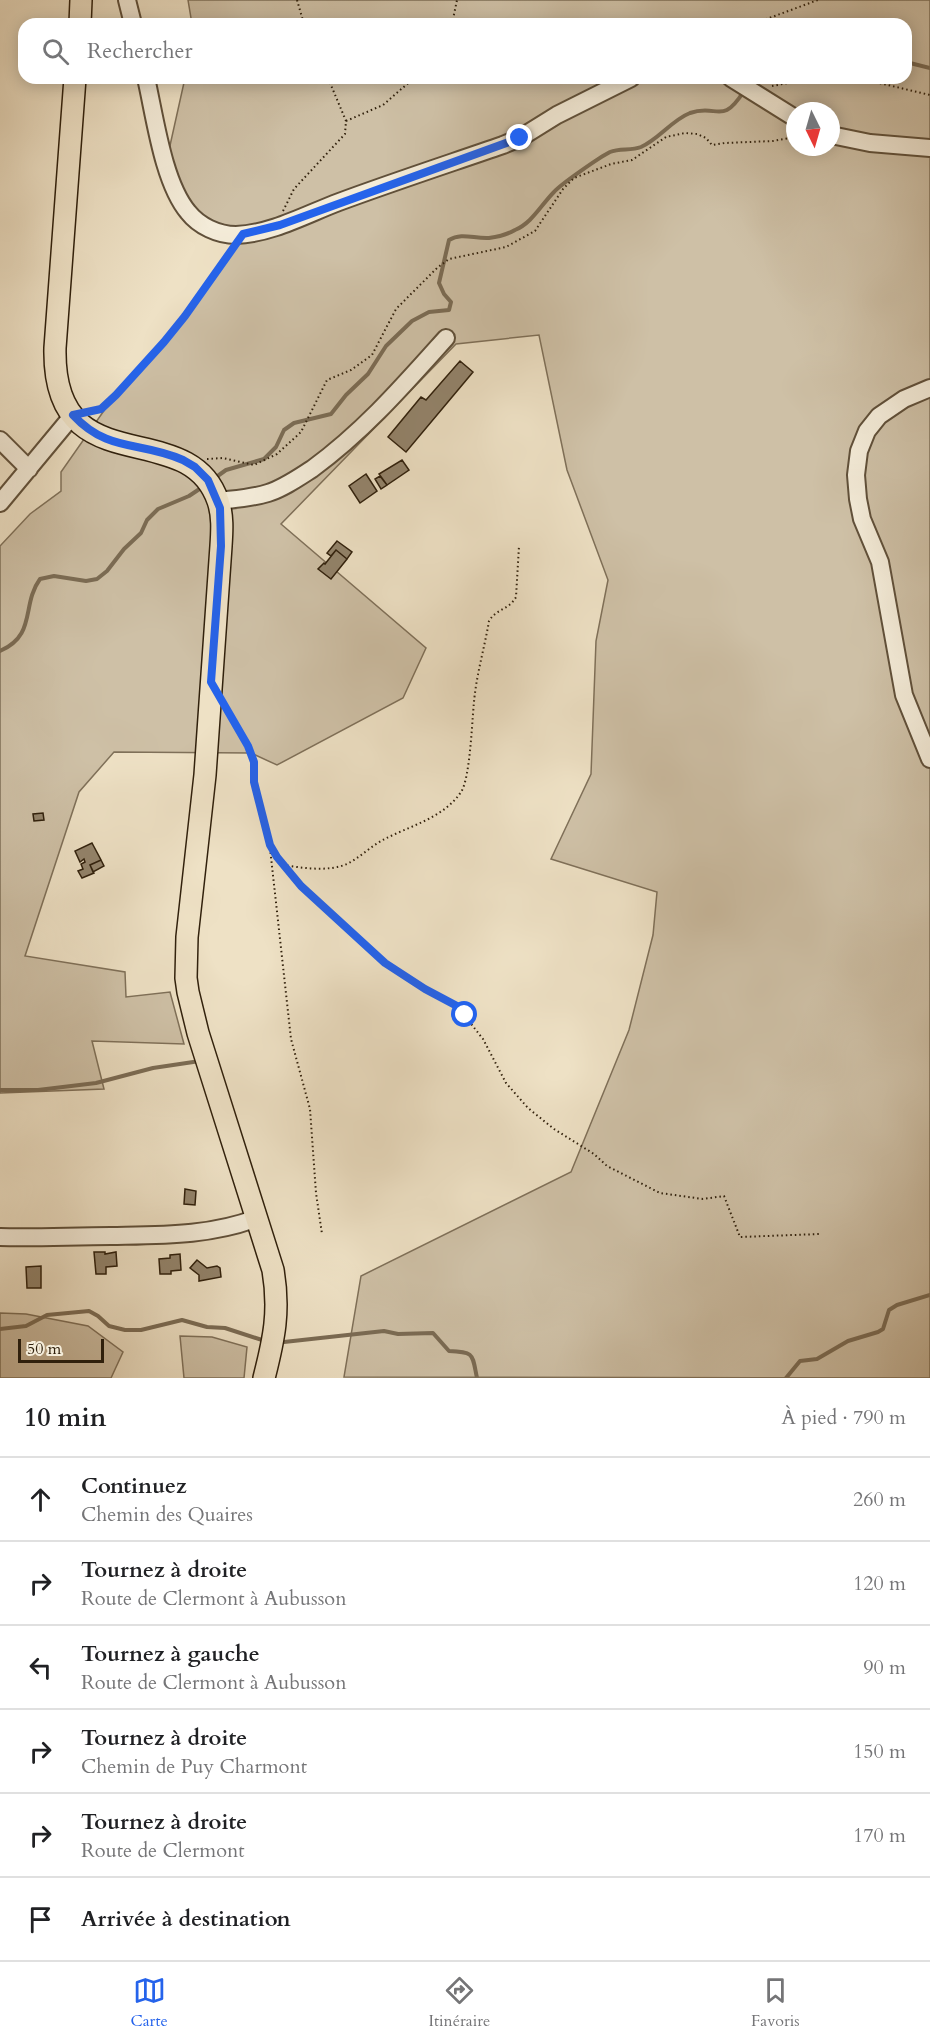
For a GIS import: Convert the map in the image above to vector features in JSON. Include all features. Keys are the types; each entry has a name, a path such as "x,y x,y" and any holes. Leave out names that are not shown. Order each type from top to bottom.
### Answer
{"main road":[{"path":"80,18 81,0"},
{"path":"75,84 55,356 58,386 66,405 87,428 103,438 183,460 202,473 219,501 222,530 205,775 187,937 186,978 198,1033 273,1270 277,1298 274,1338 264,1378"}],"street":[{"path":"127,0 132,18"},
{"path":"147,84 165,160 181,202 195,220 209,229 224,234 243,234 280,225 503,145 620,84"},
{"path":"743,84 786,112"},
{"path":"840,137 870,143 930,148"},
{"path":"219,501 270,493 293,482 343,445 372,419 446,338"},
{"path":"930,388 904,399 879,416 867,431 859,451 856,475 862,519 880,562 904,695 930,759"},
{"path":"0,503 73,415"},
{"path":"0,440 29,469"},
{"path":"0,1237 203,1232 257,1218"}],"path":[{"path":"297,0 302,18"},
{"path":"453,18 457,0"},
{"path":"769,18 818,0"},
{"path":"280,225 284,207 294,189 345,134 346,121 331,84"},
{"path":"346,121 383,105 407,84"},
{"path":"883,84 930,95"},
{"path":"183,460 223,458 254,465 277,454 302,432 327,380 351,370 372,355 396,309 437,267 449,259 506,247 535,231 563,189 574,178 611,164 632,160 666,137 685,133 697,134 717,146 725,143 773,141 786,138"},
{"path":"73,415 101,409 116,395 171,333 243,234"},
{"path":"283,865 327,868 346,864 380,842 429,819 462,791 470,748 476,687 489,621 493,615 513,603 516,597 519,546"},
{"path":"211,682 248,746 254,762 254,782 270,845 291,1039 310,1109 316,1193 322,1234"},
{"path":"270,845 301,886 385,963 439,998 457,1006 483,1039 506,1083 528,1108 554,1129 594,1154 607,1166 667,1196 703,1199 724,1196 740,1238 820,1234"}],"shaded area":[{"path":"188,0 930,0 930,1378 344,1377 361,1276 571,1172 629,1030 653,935 657,892 551,859 591,774 596,641 608,580 567,470 539,335 456,344 281,524 426,648 403,698 277,765 251,753 114,752 79,792 25,956 125,972 126,997 170,992 184,1044 92,1041 104,1089 0,1093 0,546 30,514 61,491 61,472 110,402 153,356 243,234 201,225 167,159 184,84 912,84 912,18 191,18"},
{"path":"0,1313 26,1314 88,1326 123,1352 111,1378 0,1378"},
{"path":"180,1336 212,1337 247,1347 244,1378 184,1378"}],"building":[{"path":"460,361 473,372 406,452 388,437 421,397 426,400"},
{"path":"402,460 409,470 387,485 379,474"},
{"path":"366,474 377,491 360,503 349,486"},
{"path":"380,476 387,485 381,489 375,479"},
{"path":"337,541 352,552 347,559 336,550 331,556 327,553"},
{"path":"336,550 347,559 331,579 318,569"},
{"path":"43,813 44,820 34,821 33,814"},
{"path":"92,843 101,860 90,865 94,873 82,878 78,871 83,869 81,864 85,862 84,859 80,862 75,851"},
{"path":"101,860 104,866 93,872 90,865"},
{"path":"185,1189 196,1191 195,1205 184,1204"},
{"path":"94,1252 105,1252 105,1254 116,1252 117,1266 106,1267 106,1274 96,1274"},
{"path":"180,1254 181,1270 171,1271 171,1274 160,1274 159,1259"},
{"path":"197,1260 207,1268 217,1266 220,1268 221,1277 199,1281 199,1275 190,1268"},
{"path":"41,1266 41,1288 27,1288 26,1267"}],"waterway":[{"path":"912,64 930,68"},
{"path":"212,480 226,470 264,459 276,447 284,430 294,423 331,414 346,395 368,374 386,346 412,321 429,312 449,310 451,302 439,283 449,240 463,236 489,238 521,227 558,188 605,155 614,151 641,147 690,113 707,110 724,111 730,108 744,91"},
{"path":"0,651 19,637 27,619 34,589 40,579 54,576 86,581 97,579 141,533 147,520 158,509 189,496 201,488"},
{"path":"0,1090 38,1090 96,1083 153,1068 200,1061"},
{"path":"786,1378 800,1361 817,1359 848,1341 883,1329 889,1310 897,1305 930,1295"},
{"path":"0,1329 26,1326 47,1315 89,1311 109,1326 125,1330 141,1330 182,1320 207,1327 225,1328 265,1341"},
{"path":"284,1342 384,1331 398,1334 433,1333 449,1351 464,1352 471,1356 477,1378"}],"route":[{"path":"465,1015 457,1006 446,1002 385,963 301,886 270,845 254,782 254,762 248,746 211,682 222,530 219,501 211,485 202,473 183,460 161,452 119,444 103,438 93,433 73,415 101,409 116,395 185,316 243,234 280,225 520,138"}]}
